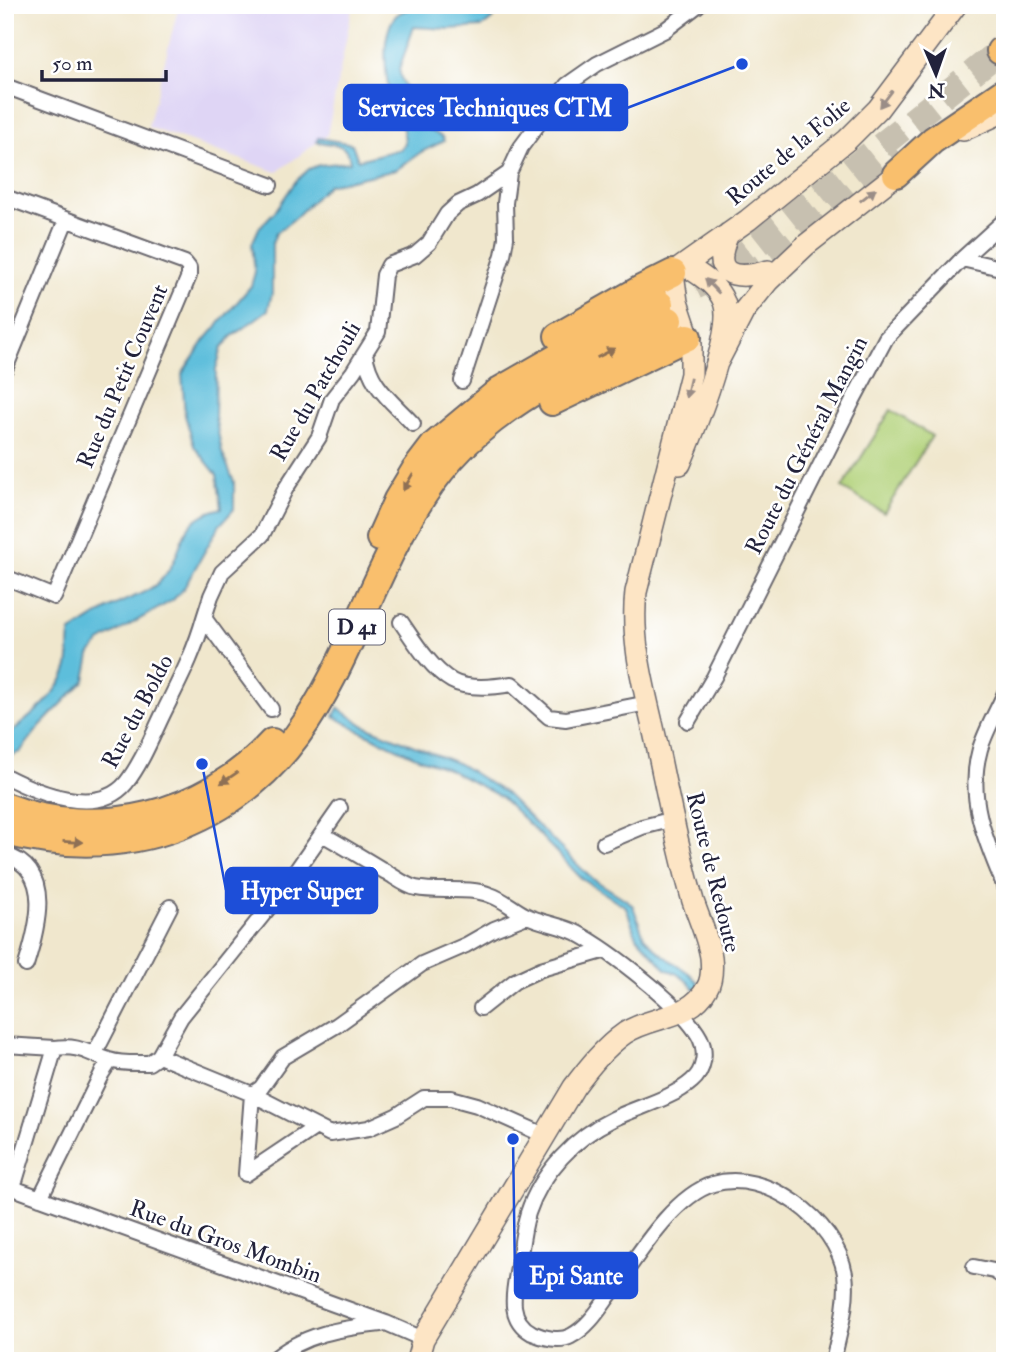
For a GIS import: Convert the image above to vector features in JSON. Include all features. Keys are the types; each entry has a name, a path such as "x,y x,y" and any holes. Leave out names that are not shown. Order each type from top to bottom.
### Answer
{"highway":[{"path":"896,174 933,140 1005,91"},
{"path":"435,445 460,410 512,365 679,269"},
{"name":"D 41","path":"5,806 50,818 108,822 162,812 207,793 249,764 270,744 299,703 397,500 415,470 435,445 500,390 591,338 672,320"},
{"name":"D 41","path":"5,832 71,842 107,843 140,838 200,818 256,782 290,746 318,703 410,516 449,475 486,442 552,402 672,320"},
{"path":"5,791 50,818"}],"main road":[{"name":"Route de la Folie","path":"679,269 728,234 855,132 878,109 956,5"},
{"path":"717,363 744,311 756,295 778,270 806,245 896,174 949,137 1005,111"},
{"path":"728,234 722,257 730,273 746,277 768,271"},
{"path":"672,320 726,315 768,271 806,245"},
{"path":"679,269 715,287 724,303 726,315 717,363 651,537 689,383 692,352 672,320 677,302 679,269"},
{"name":"Route de Redoute","path":"417,1361 423,1339 573,1087 599,1055 625,1033 642,1024 682,1012 696,1004 708,987 711,957 693,900 634,636 636,592 651,537"}],"street":[{"path":"462,381 503,255 509,173 521,147 567,85 597,64 665,30 698,5"},
{"path":"5,86 270,186"},
{"name":"Rue du Patchouli","path":"204,618 222,572 262,535 286,488 319,438 332,398 353,372 378,332 384,275 389,265 415,255 429,243 447,214 458,204 477,195 509,173"},
{"name":"Rue du Petit Couvent","path":"5,197 185,263 189,268 189,276 54,597 5,577"},
{"path":"5,369 66,220"},
{"name":"Route du Général Mangin","path":"688,721 715,677 846,412 886,338 962,259 1005,220"},
{"path":"962,259 1005,269"},
{"path":"365,353 367,370 374,383 413,424"},
{"path":"204,618 271,709"},
{"name":"Rue du Boldo","path":"5,776 31,789 57,797 86,800 110,795 125,785 196,648 204,618"},
{"path":"401,622 423,655 452,681 496,687 512,684 549,717 566,719 648,703"},
{"path":"1005,693 980,748 975,777 976,808 983,834 1005,887"},
{"path":"5,1045 55,1048 69,1046 95,1053 110,1061 149,1063 159,1056 181,1017 282,891 340,808"},
{"path":"604,843 642,827 674,819"},
{"path":"322,834 414,888 489,894 527,916 576,933 682,1012 703,1045 701,1071 690,1084 614,1118 581,1139 547,1176 532,1202 526,1220 513,1298 514,1314 519,1323 533,1334 559,1339 574,1335 587,1324 677,1206 700,1189 715,1183 747,1181 771,1189 798,1205 824,1228 834,1242 841,1258 845,1283 843,1316 832,1361"},
{"path":"5,855 15,858 26,867 33,877 37,891 38,925 26,965"},
{"path":"95,1053 170,907"},
{"path":"252,1094 261,1088 283,1057 349,1017 422,964 527,916"},
{"path":"481,1008 515,981 541,969 603,951"},
{"name":"Rue du Gros Mombin","path":"55,1048 13,1188 386,1323 423,1339"},
{"path":"159,1056 252,1094 330,1134 369,1128 396,1116 424,1098 451,1098 477,1105 544,1135"},
{"path":"40,1198 110,1061"},
{"path":"252,1094 246,1174 316,1127"},
{"path":"974,1267 994,1271 1005,1278"},
{"path":"272,1361 306,1339 348,1328 386,1323"}],"shaded area":[{"path":"179,5 353,5 327,135 277,172 148,127"}],"green space":[{"path":"891,410 932,436 884,513 842,488"}],"water":[{"path":"424,5 501,5 492,19 482,27 414,27 399,69 401,78 424,127 442,137 444,141 421,152 396,170 328,185 276,233 272,244 272,293 268,310 231,337 222,348 216,369 215,417 222,452 234,482 234,509 219,526 184,588 173,600 100,642 90,655 85,680 41,725 20,752 7,757 5,737 42,706 64,677 69,662 71,632 159,582 175,559 187,529 206,514 222,508 217,475 194,446 185,415 182,374 205,340 251,286 255,272 252,244 259,228 276,210 296,181 309,169 319,165 350,162 343,148 317,142 318,138 352,144 358,160 401,149 405,143 403,129 387,83 386,42 396,15"},
{"path":"338,708 365,726 459,764 505,793 590,877 633,906 644,937 659,952 690,974 705,990 701,996 682,977 667,970 636,936 626,907 582,879 501,797 450,770 358,730 334,716"}],"tunnel":[{"path":"660,304 717,276 1000,51"},
{"path":"741,281 784,251 900,154"}],"place":[{"name":"Services Techniques CTM","path":"742,64"},
{"name":"Hyper Super","path":"202,764"},
{"name":"Epi Sante","path":"513,1139"}]}
